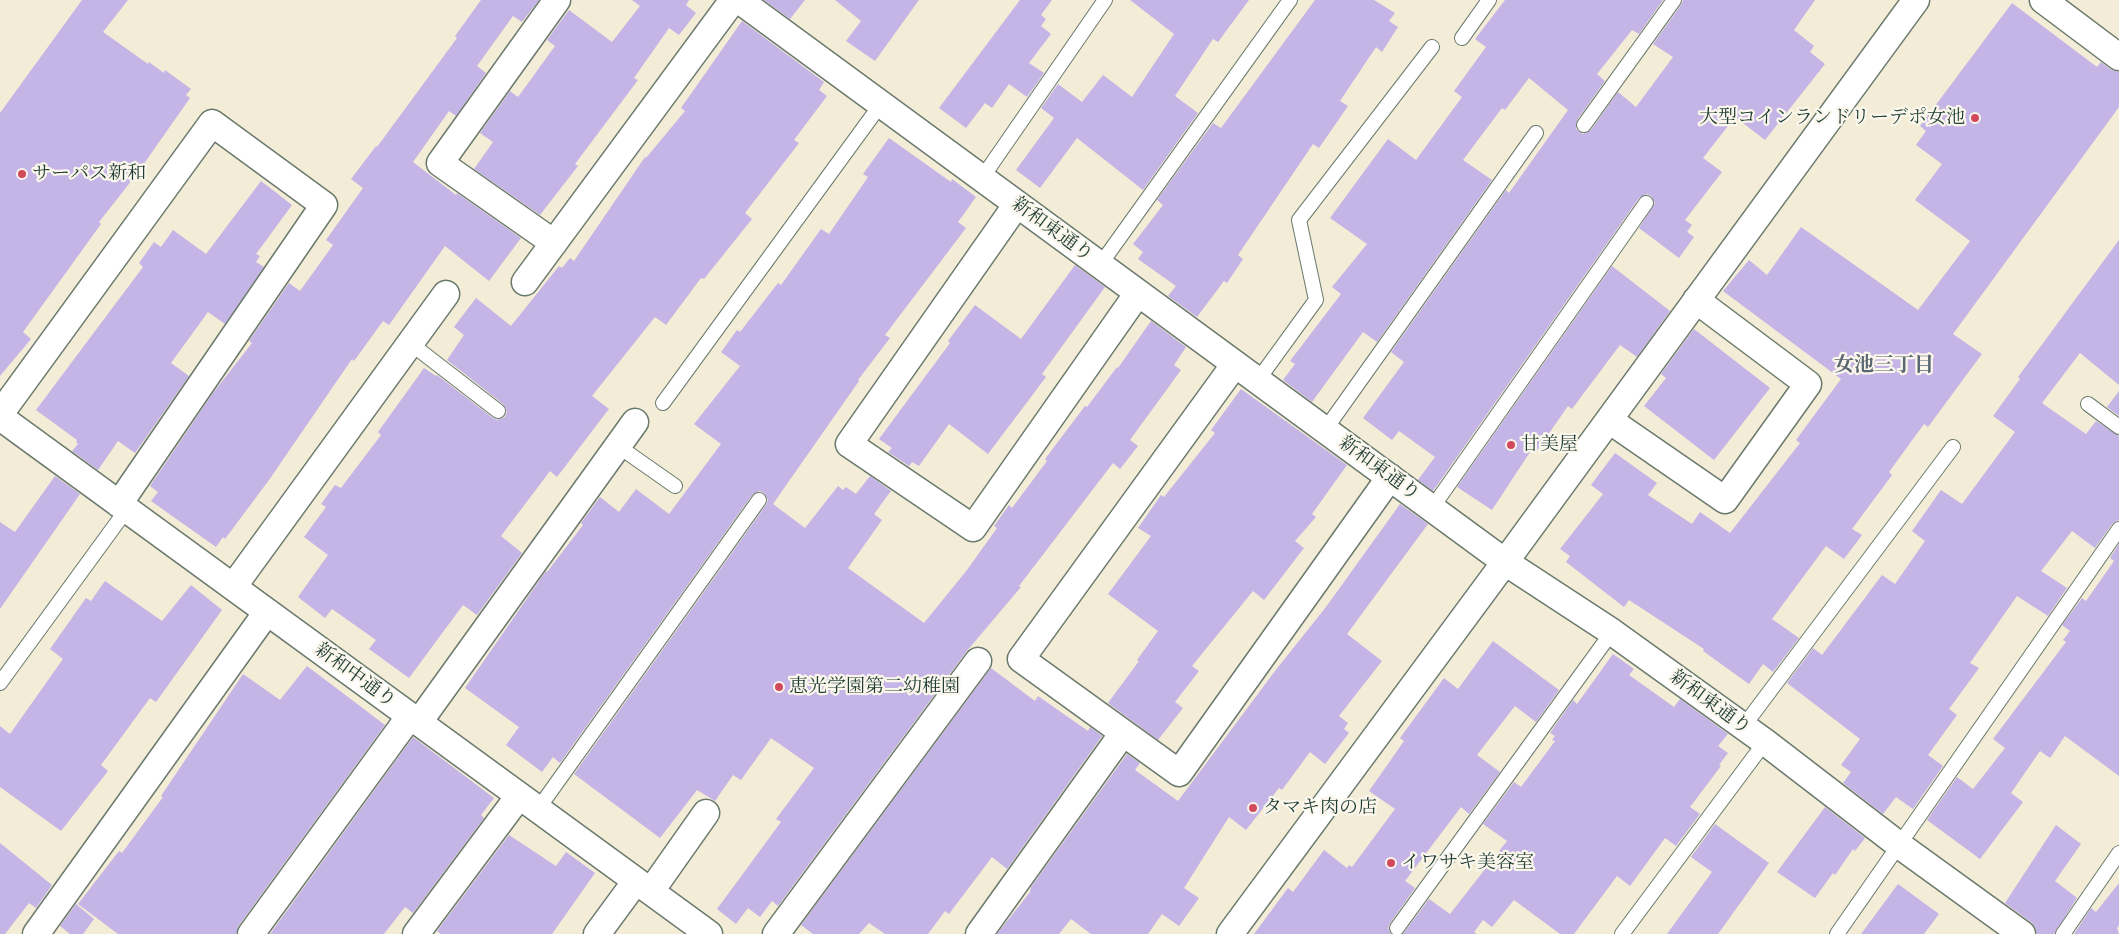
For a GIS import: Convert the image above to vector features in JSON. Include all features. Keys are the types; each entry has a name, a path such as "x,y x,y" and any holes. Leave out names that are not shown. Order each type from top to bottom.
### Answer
{"street":[{"path":"554,243 440,163 557,0"},
{"path":"525,282 733,0"},
{"name":"新和東通り","path":"739,0 1505,562 1612,632 1765,742 1898,845 2022,934"},
{"path":"1230,934 1916,0"},
{"path":"2043,0 2119,57"},
{"path":"0,416 212,123 324,205 123,506"},
{"path":"1017,204 849,444 974,528 1138,292"},
{"path":"233,587 446,294"},
{"path":"1609,420 1725,500 1808,384 1696,300"},
{"path":"1235,364 1020,660 1179,773 1390,477"},
{"name":"新和中通り","path":"0,416 709,934"},
{"path":"251,934 635,422"},
{"path":"36,934 267,612"},
{"path":"776,934 978,661"},
{"path":"980,934 1123,733"},
{"path":"416,934 529,802"},
{"path":"597,934 643,886 706,813"}],"lane":[{"path":"982,178 1105,0"},
{"path":"1100,265 1290,0"},
{"path":"1462,38 1489,0"},
{"path":"1584,125 1674,0"},
{"path":"1258,380 1316,300 1299,220 1432,47"},
{"path":"663,403 880,104"},
{"path":"1325,430 1536,133"},
{"path":"1432,508 1646,203"},
{"path":"410,343 498,411"},
{"path":"2088,404 2119,427"},
{"path":"618,446 675,486"},
{"path":"1743,727 1953,447"},
{"path":"529,802 759,500"},
{"path":"0,682 123,506"},
{"path":"1837,934 2119,529"},
{"path":"1397,928 1612,632"},
{"path":"1622,934 1765,742"},
{"path":"2064,934 2119,854"}],"building":[{"path":"82,0 128,0 103,32 148,64 149,62 164,73 165,70 191,89 186,95 190,98 136,175 99,222 101,224 23,332 31,339 0,376 0,113"},
{"path":"481,0 539,0 522,22 513,16 477,66 486,73 456,116 449,111 413,162 456,195 457,193 521,238 489,281 445,246 389,325 383,321 354,361 352,359 269,480 225,539 223,537 216,547 151,501 158,492 150,486 213,393 252,343 249,341 289,283 300,291 333,245 326,240 363,188 351,179 377,147 457,38 455,36"},
{"path":"632,0 689,0 686,5 696,13 679,35 669,28 634,78 638,80 575,164 578,166 540,215 474,169 493,142 480,133 510,91 518,97 555,46 547,40 569,10 612,42 640,6"},
{"path":"764,0 805,0 790,19"},
{"path":"835,0 919,0 875,61 846,41 861,21"},
{"path":"1020,0 1052,0 1041,15 1046,19 1041,26 1051,34 1029,63 1044,73 1027,97 1009,84 992,108 985,103 966,128 939,108"},
{"path":"1130,0 1249,0 1218,42 1213,39 1175,96 1198,113 1143,190 1077,138 1040,188 1016,170 1054,118 1041,108 1058,84 1082,102 1103,75 1132,97 1174,34"},
{"path":"1315,0 1374,0 1395,13 1389,21 1398,27 1382,52 1376,47 1340,101 1348,106 1319,148 1313,144 1238,255 1243,259 1227,283 1224,281 1197,317 1168,296 1176,286 1138,259 1143,252 1133,244 1163,205 1157,200 1213,123 1221,128"},
{"path":"1505,0 1663,0 1639,34 1632,30 1597,74 1605,81 1577,120 1576,129 1583,134 1591,130 1618,92 1636,107 1673,57 1653,44 1683,0 1815,0 1794,30 1814,46 1810,52 1825,64 1765,140 1735,117 1703,158 1722,172 1685,220 1692,225 1687,232 1694,237 1679,258 1639,228 1655,203 1651,196 1647,194 1639,198 1433,491 1418,480 1435,457 1399,431 1392,440 1363,418 1404,362 1391,352 1506,190 1509,193 1568,110 1529,78 1505,110 1502,108 1463,160 1492,180 1377,342 1363,332 1312,402 1283,380 1295,364 1290,361 1341,294 1332,287 1367,244 1330,218 1388,139 1416,160 1462,97 1454,91 1486,47 1475,39"},
{"path":"2012,3 2097,67 2101,62 2110,69 2119,72 2119,107 1953,334 1982,354 1928,427 1924,424 1889,472 1892,475 1852,529 1862,535 1844,559 1826,546 1772,619 1799,638 1773,672 1763,664 1749,684 1703,651 1704,649 1629,600 1624,607 1566,562 1570,556 1560,549 1603,494 1591,485 1615,453 1657,483 1648,495 1692,524 1700,512 1730,533 1800,443 1796,440 1841,379 1723,291 1749,260 1767,275 1801,227 1918,310 1970,241 1915,200 1942,164 1916,145 1926,131 1920,126"},
{"path":"742,21 824,82 819,90 827,96 794,140 799,143 745,213 752,219 704,279 701,278 666,325 655,317 592,396 609,409 557,477 550,471 501,536 522,553 477,615 463,605 409,678 369,649 376,640 332,609 325,618 298,597 328,555 304,537 326,507 321,504 335,485 341,488 381,435 378,432 424,368 437,375 493,418 497,420 505,417 507,412 503,404 447,360 464,335 454,327 476,298 511,326 559,266 562,268 570,258 574,261 645,157 685,111 681,108"},
{"path":"889,138 951,182 952,179 976,197 958,222 966,228 885,335 890,338 858,380 773,504 805,528 838,486 843,490 846,487 856,494 870,476 891,491 874,514 882,520 848,568 924,623 967,570 997,528 994,526 1009,505 1012,508 1047,461 1045,459 1085,406 1087,407 1118,368 1151,321 1186,347 1174,365 1181,370 1130,440 1138,446 1120,469 1113,463 1019,586 1021,587 966,652 778,906 772,901 760,917 748,908 736,924 717,909 781,822 776,819 814,768 771,738 741,780 733,775 715,801 697,790 660,838 574,774 766,505 768,500 764,493 759,491 752,495 560,763 553,757 542,772 506,745 519,727 465,688 546,571 583,525 581,523 600,497 619,512 636,489 669,514 721,444 694,424 740,366 721,352 737,330 740,332 778,283 781,285 821,229 829,234 868,177 863,174"},
{"path":"261,181 292,205 256,254 260,256 256,262 264,267 225,324 208,312 171,363 189,376 135,453 118,441 98,470 72,451 78,444 77,440 36,410 143,267 139,263 154,242 161,247 173,230 206,254"},
{"path":"2119,240 2119,385 2080,353 2042,403 2086,434 2096,421 2119,436 2119,520 2112,524 2095,548 2072,531 2041,571 2067,588 2048,616 2017,596 1970,663 1979,668 1949,709 1957,715 1928,755 1943,766 1913,809 1896,797 1883,814 1843,783 1851,772 1841,765 1860,739 1787,683 1813,648 1822,655 1882,575 1895,584 1925,541 1912,531 1941,490 1962,504 2015,432 1993,416 2020,379 2018,377"},
{"path":"1075,265 1105,287 1042,374 1046,377 988,454 949,424 919,466 912,462 909,466 888,452 892,448 879,439 950,343 948,341 975,305 1021,339"},
{"path":"1612,266 1670,311 1637,357 1620,345 1572,409 1568,406 1536,452 1532,449 1492,510 1457,487"},
{"path":"1694,329 1770,388 1714,460 1644,406 1666,378 1661,374"},
{"path":"1241,389 1347,465 1312,514 1316,517 1295,541 1304,548 1264,600 1253,591 1192,666 1199,671 1175,702 1183,708 1158,740 1108,703 1139,661 1137,660 1158,631 1108,594 1151,536 1138,528 1161,495 1164,497 1215,433 1211,430"},
{"path":"2119,391 2119,416 2107,407"},
{"path":"55,476 80,494 0,609 0,522 15,532"},
{"path":"1400,504 1428,524 1347,634 1382,661 1339,716 1348,723 1344,729 1349,733 1325,764 1310,752 1282,790 1279,788 1246,830 1229,817 1184,888 1199,898 1179,926 1162,914 1148,934 1091,934 1071,919 1059,934 997,934 1030,892 1031,887 1127,754 1140,763 1135,770 1178,801 1275,671 1326,607"},
{"path":"2119,544 2119,776 2065,736 2050,758 2040,751 2011,793 2023,802 1980,859 1927,820 1957,777 1973,789 2005,748 1993,739 2066,642 2063,640 2070,631 2062,625 2082,598 2086,601 2114,561 2110,558"},
{"path":"105,581 162,621 191,585 222,610 156,702 150,698 101,765 108,771 61,831 0,787 0,726 10,734 63,659 50,649 86,598 91,601"},
{"path":"1493,641 1559,690 1536,722 1515,706 1477,755 1500,772 1469,814 1461,807 1405,881 1415,888 1390,923 1388,928 1391,934 1254,934 1288,888 1293,892 1324,850 1347,868 1349,865 1352,867 1395,809 1369,791 1404,741 1400,738 1444,678 1458,689"},
{"path":"1613,654 1634,669 1629,675 1674,707 1680,699 1728,734 1718,746 1728,753 1719,765 1721,766 1690,807 1700,814 1676,846 1665,838 1630,886 1617,876 1574,934 1560,934 1514,900 1492,927 1483,920 1474,932 1477,934 1403,934 1429,899 1450,914 1507,841 1483,824 1514,782 1521,787 1555,741 1552,740 1555,736 1550,733 1573,700 1577,704"},
{"path":"307,666 385,725 239,925 236,934 118,934 78,904 119,851 122,853 163,797 161,796 243,674 280,700"},
{"path":"991,668 1035,701 1038,696 1088,731 1090,727 1102,736 1007,869 992,857 949,914 945,911 928,934 885,934 869,923 859,934 813,934 801,925"},
{"path":"413,737 494,798 481,815 484,818 413,913 405,907 384,934 270,934"},
{"path":"1825,807 1865,838 1855,851 1853,849 1835,875 1833,873 1815,898 1777,872"},
{"path":"1715,824 1769,863 1718,934 1667,934 1712,872 1691,857"},
{"path":"2056,825 2081,844 2055,881 2077,898 2054,934 2037,934 2031,922 2005,903"},
{"path":"509,835 556,866 566,852 595,873 552,934 441,934 437,931"},
{"path":"0,843 52,885 36,908 29,903 5,934 0,934"},
{"path":"2119,883 2119,925 2117,928 2119,934 2074,934 2091,908 2096,912"},
{"path":"1898,884 1939,914 1924,934 1861,934"},
{"path":"76,904 94,919 83,934 70,934 60,926"}],"place":[{"name":"大型コインランドリーデポ女池","path":"1975,118"},
{"name":"サーパス新和","path":"22,174"},
{"name":"甘美屋","path":"1511,445"},
{"name":"恵光学園第二幼稚園","path":"779,687"},
{"name":"タマキ肉の店","path":"1253,808"},
{"name":"イワサキ美容室","path":"1391,863"}],"district":[{"name":"女池三丁目","path":"1884,366"}]}
